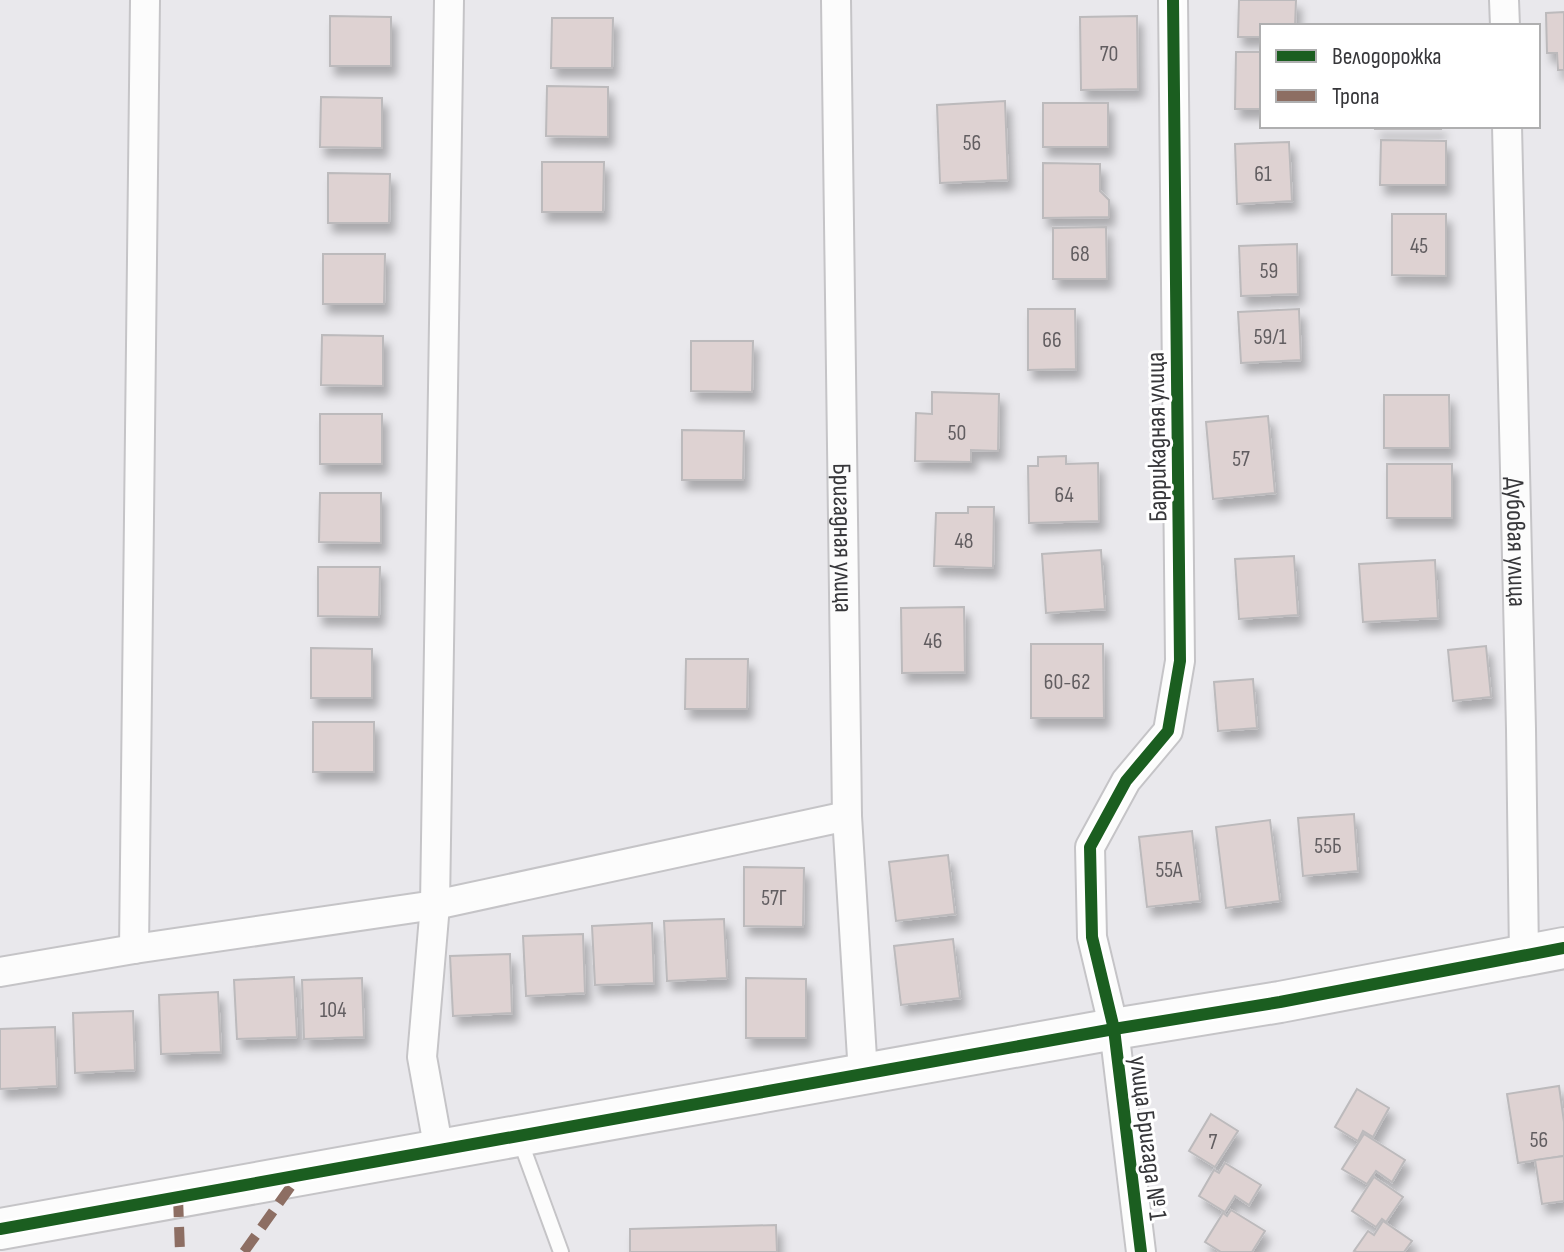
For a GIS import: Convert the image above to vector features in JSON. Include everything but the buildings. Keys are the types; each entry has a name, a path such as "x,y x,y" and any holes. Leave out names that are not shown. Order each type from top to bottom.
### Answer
{"street":[{"path":"134,949 145,0"},
{"path":"439,1151 422,1057 435,905 449,0"},
{"name":"Бригадная улица","path":"836,0 847,816 863,1074"},
{"name":"Баррикадная улица","path":"1114,1029 1092,937 1090,847 1126,781 1168,731 1180,661 1173,0"},
{"path":"1504,0 1505,24"},
{"name":"Дубовая улица","path":"1507,128 1524,956"},
{"path":"0,972 435,905 847,816"},
{"path":"0,1229 1114,1029 1280,1002 1564,948"},
{"name":"улица Бригада № 1","path":"1114,1029 1141,1252"}],"lane":[{"path":"518,1136 561,1252"}],"marked path":[{"path":"244,1252 299,1175"},
{"path":"178,1197 180,1252"}],"cycle path":[{"path":"1141,1252 1114,1029 1092,937 1090,847 1126,781 1168,731 1180,661 1173,0"},
{"path":"0,1229 1114,1029 1280,1002 1564,948"}]}
